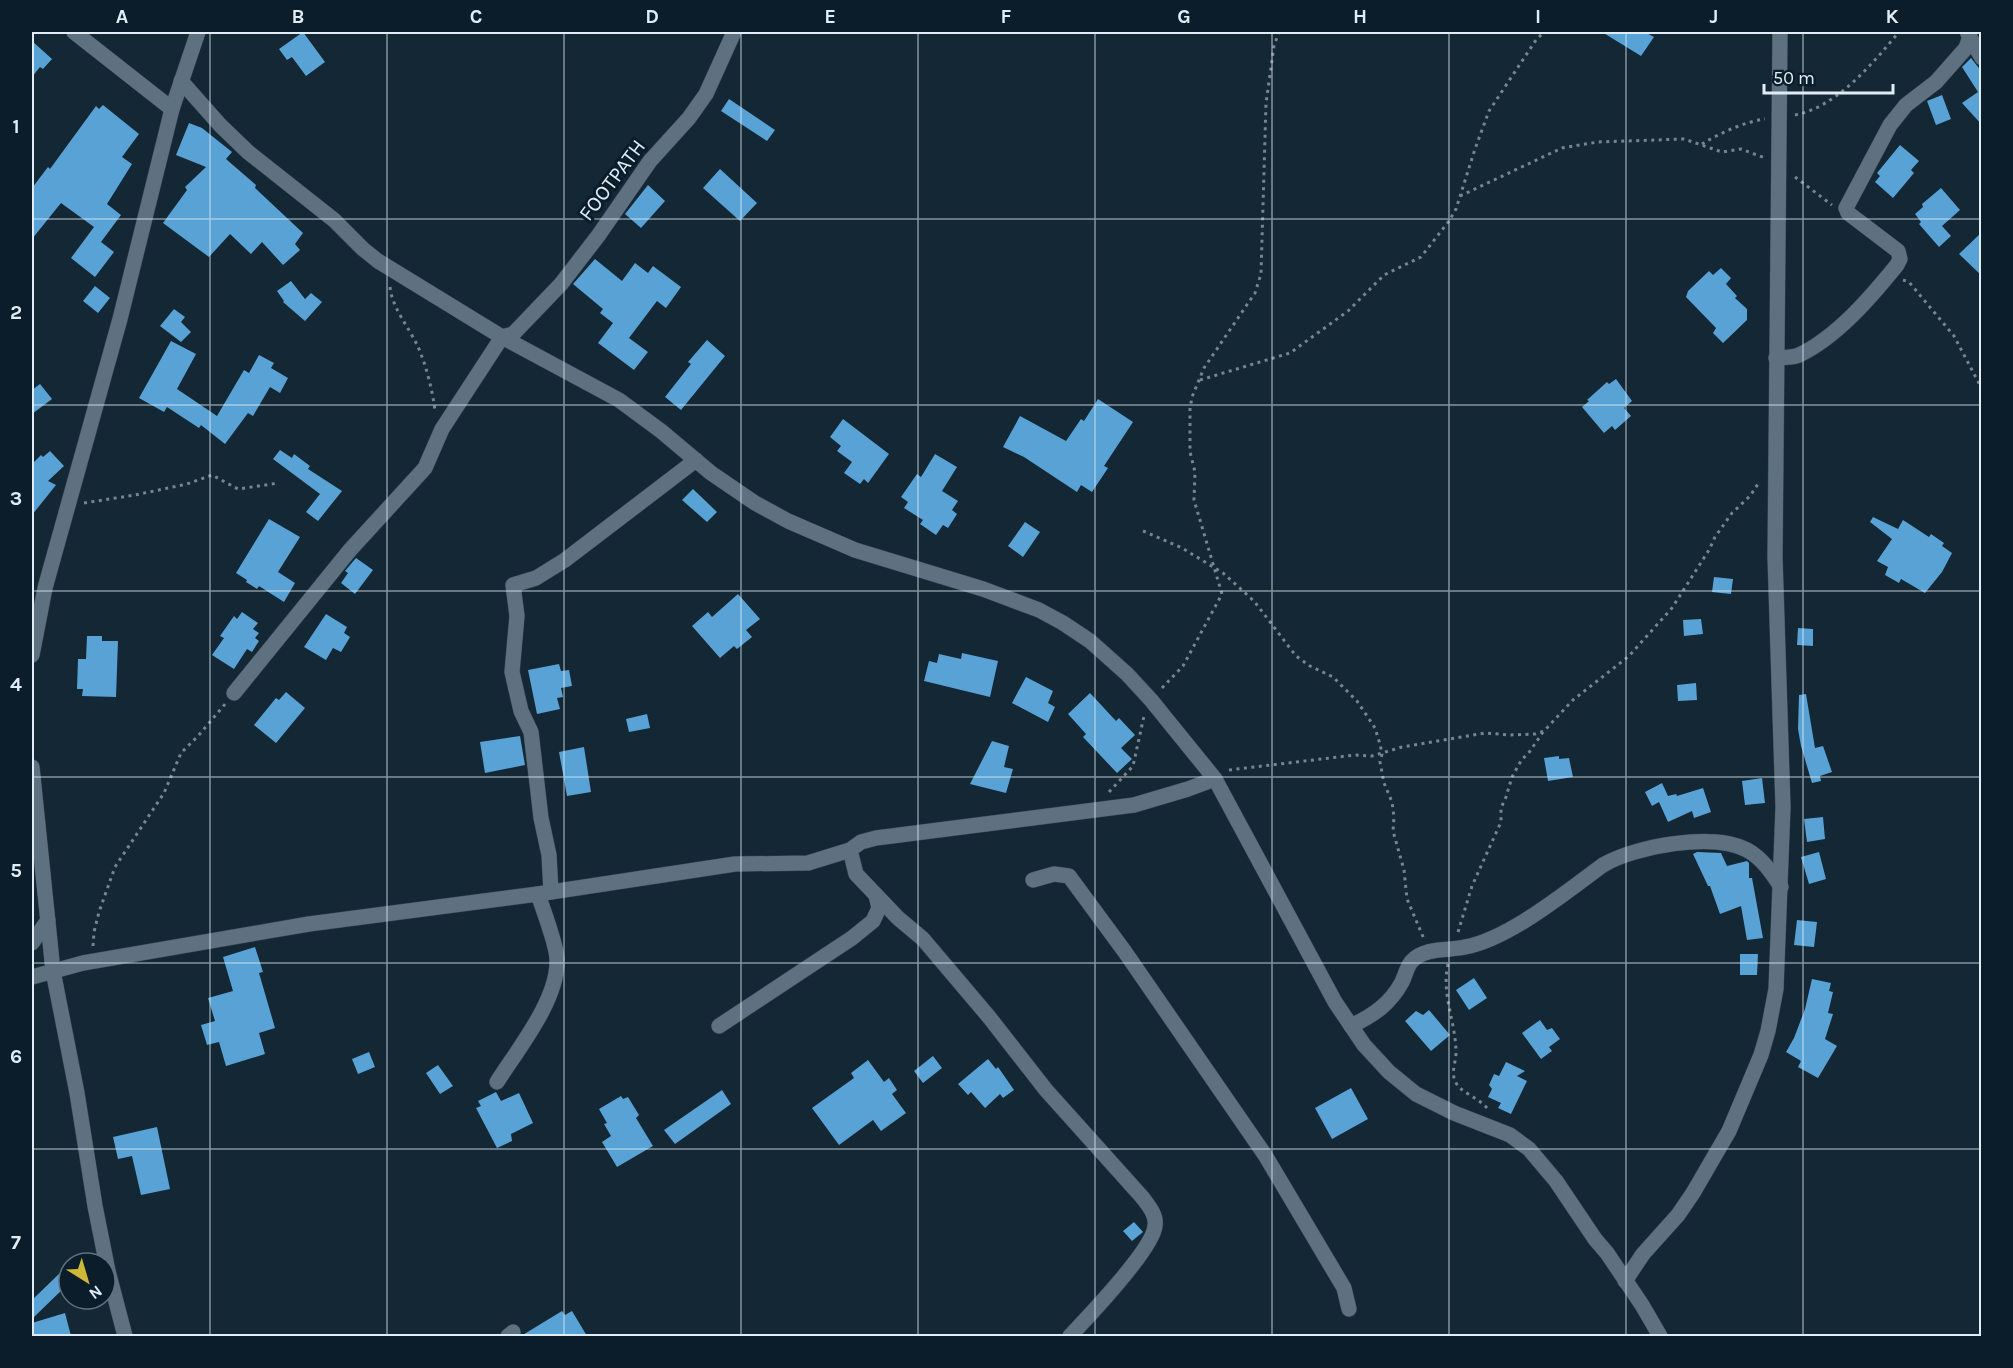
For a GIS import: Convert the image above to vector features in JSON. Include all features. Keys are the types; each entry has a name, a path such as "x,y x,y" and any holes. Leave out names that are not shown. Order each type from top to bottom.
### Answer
{"street":[{"path":"74,32 172,109"},
{"path":"32,655 45,588 120,319 172,109 198,32"},
{"name":"FOOTPATH","path":"502,337 513,334 543,304 598,236 650,161 689,118 706,94 734,32"},
{"path":"1625,1281 1643,1254 1678,1215 1730,1131 1751,1081 1768,1031 1776,989 1784,807 1775,557 1780,32"},
{"path":"1968,35 1982,58"},
{"path":"1776,358 1798,356 1838,329 1897,265 1900,259 1898,251 1848,213 1846,208 1890,125 1906,105 1936,82 1966,48 1968,35"},
{"path":"181,81 220,125 248,152 334,220 363,249 502,337 620,400 755,503 855,550 983,589 1047,615 1090,641 1127,674 1151,700 1210,773 1335,1002 1377,1060 1416,1094 1454,1113 1510,1135 1529,1149 1556,1180 1642,1305 1660,1336"},
{"path":"234,693 350,550 421,473 438,437 502,337"},
{"path":"497,1082 543,1010 555,984 557,958 545,893 549,855 541,818 531,732 520,711 512,672 517,616 513,585 536,578 564,560 696,460"},
{"path":"32,767 53,971 77,1093 97,1217 125,1336"},
{"path":"32,977 83,963 309,924 545,893 735,864 808,863 850,850 861,842 876,838 1134,805 1162,797 1210,773"},
{"path":"1351,1026 1382,1009 1394,996 1412,961 1429,951 1465,947 1506,930 1529,917 1602,865 1633,852 1695,842 1727,842 1749,850 1766,865 1781,887"},
{"path":"850,850 856,874 898,918 923,939 989,1017 1046,1090 1152,1211 1156,1225 1151,1239 1119,1282 1070,1336"},
{"path":"1033,880 1054,874 1069,876 1118,942 1264,1155 1344,1288 1349,1310"},
{"path":"719,1026 852,938 873,921 879,908 876,895"},
{"path":"32,943 48,920"}],"path":[{"path":"1096,811 1106,795 1133,766 1144,716 1151,700 1183,666 1222,594 1194,500 1195,472 1190,452 1190,409 1192,397 1204,368 1255,293 1261,274 1266,103 1274,46 1279,32"},
{"path":"1200,380 1290,353 1348,311 1384,274 1421,256 1449,221 1489,111 1536,40 1544,32"},
{"path":"1702,144 1757,120 1808,113 1822,107 1860,76 1899,32"},
{"path":"1460,196 1562,148 1598,142 1684,139 1722,152 1741,149 1779,163 1809,188 1823,196 1829,204 1846,208"},
{"path":"397,272 389,281 392,299 420,350 434,403 438,437"},
{"path":"1882,283 1895,277 1909,282 1954,336 1982,389"},
{"path":"1210,773 1252,765 1382,754 1402,747 1485,733 1510,735 1544,732 1573,700 1629,656 1672,608 1715,537 1732,513 1750,496 1775,456"},
{"path":"68,505 135,495 187,484 212,475 238,489 279,483"},
{"path":"1143,531 1182,548 1223,573 1254,601 1296,656 1310,666 1334,677 1357,701 1375,728 1382,754 1380,762 1384,783 1392,802 1394,817 1392,831 1404,870 1407,899 1429,951"},
{"path":"83,963 93,946 99,912 115,867 164,793 181,753 234,693"}],"building":[{"path":"303,32 325,62 306,76 292,57 287,60 279,49"},
{"path":"1602,32 1645,32 1654,37 1641,56"},
{"path":"32,41 52,59 43,69 40,67 32,77"},
{"path":"1971,58 1982,72 1982,125 1962,103 1978,92 1962,67"},
{"path":"1942,95 1951,119 1936,125 1927,101"},
{"path":"729,99 775,130 767,141 721,111"},
{"path":"103,105 139,134 122,157 132,164 107,204 121,215 101,242 114,252 95,277 71,258 94,227 61,203 32,239 32,188 48,167 50,169 96,106 99,109"},
{"path":"189,123 202,128 232,152 226,159 256,185 255,188 303,233 295,244 300,250 283,265 262,242 251,254 230,234 209,257 163,223 187,190 185,187 206,167 176,155"},
{"path":"1900,145 1919,161 1911,170 1914,173 1893,198 1875,182 1880,176 1877,173"},
{"path":"720,169 757,203 740,221 703,188"},
{"path":"648,185 665,201 641,228 625,214"},
{"path":"1941,188 1960,210 1942,226 1951,236 1939,247 1919,224 1921,222 1915,214 1923,207 1922,204"},
{"path":"1982,232 1982,276 1959,254"},
{"path":"595,259 622,281 635,263 648,273 653,266 681,287 666,308 657,301 629,338 648,352 634,370 598,343 613,323 600,313 603,309 573,284"},
{"path":"1721,268 1731,278 1726,284 1737,296 1735,298 1747,309 1747,320 1723,343 1713,333 1716,328 1686,297 1688,291 1709,271 1713,275"},
{"path":"291,281 305,299 311,293 322,302 305,321 283,302 277,291"},
{"path":"95,286 110,298 98,313 83,301"},
{"path":"174,309 185,317 181,322 191,332 181,342 160,326"},
{"path":"707,340 725,356 681,410 665,397 691,364 688,362"},
{"path":"171,341 196,354 177,389 217,416 244,370 249,373 259,355 274,363 271,368 288,378 280,393 270,387 253,416 248,413 225,444 201,425 199,428 167,407 164,412 139,398"},
{"path":"1616,379 1632,401 1624,408 1631,416 1615,430 1612,426 1604,433 1582,407 1607,382 1609,384"},
{"path":"40,384 52,399 32,414 32,390"},
{"path":"1098,399 1133,422 1104,466 1108,468 1092,492 1081,485 1077,492 1024,457 1003,447 1020,416 1066,441 1081,419 1084,421"},
{"path":"843,419 889,454 868,483 864,479 860,484 844,473 852,462 837,451 841,446 830,437"},
{"path":"280,450 292,458 294,454 310,466 308,469 342,491 318,521 306,512 320,494 273,459"},
{"path":"50,451 64,466 48,481 56,485 32,515 32,464 41,455 43,457"},
{"path":"935,454 957,467 942,491 958,501 952,510 957,514 948,528 943,525 936,535 920,524 923,520 904,508 908,502 901,497 917,474 921,477"},
{"path":"693,489 717,512 707,522 682,500"},
{"path":"1873,517 1898,529 1903,520 1929,537 1931,534 1944,543 1942,546 1952,553 1942,572 1925,593 1901,579 1899,583 1885,575 1888,567 1877,561 1892,539 1870,522"},
{"path":"269,519 300,537 278,572 295,583 284,602 259,586 257,589 236,573"},
{"path":"1025,522 1040,532 1023,557 1008,546"},
{"path":"356,558 373,570 355,594 341,583 348,573 345,571"},
{"path":"1714,577 1733,579 1731,594 1712,592"},
{"path":"738,594 760,619 746,630 752,637 737,649 734,646 720,658 692,626 708,612 712,617"},
{"path":"242,612 258,623 253,629 259,633 255,638 259,641 252,652 247,649 234,669 212,655 224,638 220,636 234,616 237,619"},
{"path":"326,614 347,627 344,633 350,637 341,652 333,648 326,660 304,647"},
{"path":"1701,619 1703,634 1684,636 1683,620"},
{"path":"1798,628 1813,629 1813,646 1797,645"},
{"path":"87,636 102,636 102,641 118,641 116,697 82,696 83,689 77,689 78,659 86,659"},
{"path":"962,653 998,661 990,697 924,681 929,661 937,663 939,654 961,659"},
{"path":"559,664 561,671 569,670 572,686 561,688 563,697 557,698 560,709 537,714 528,670"},
{"path":"1026,677 1053,691 1048,703 1055,707 1048,722 1012,703"},
{"path":"1696,683 1697,700 1678,701 1677,685"},
{"path":"286,692 305,708 276,743 254,725 276,698 279,700"},
{"path":"1090,693 1116,721 1119,718 1135,735 1121,748 1132,759 1117,773 1083,737 1086,734 1068,714"},
{"path":"1806,694 1815,748 1823,746 1832,772 1820,776 1821,781 1812,783 1798,729 1799,695"},
{"path":"647,714 650,728 629,732 626,719"},
{"path":"520,736 525,765 485,773 480,742"},
{"path":"992,741 1009,746 1004,767 1013,769 1006,793 970,784"},
{"path":"584,747 591,792 567,796 559,752"},
{"path":"1559,756 1559,759 1569,758 1573,777 1548,781 1544,758"},
{"path":"1762,778 1765,803 1745,805 1742,781"},
{"path":"1662,783 1668,796 1676,794 1677,796 1703,788 1711,812 1694,818 1692,811 1668,822 1659,802 1652,806 1645,792"},
{"path":"1823,817 1825,839 1807,842 1804,819"},
{"path":"1697,852 1721,853 1727,866 1747,861 1749,863 1749,878 1752,878 1763,938 1747,940 1741,906 1720,914 1710,886 1693,854"},
{"path":"1819,852 1826,879 1809,884 1801,857"},
{"path":"1797,920 1817,922 1814,947 1794,945"},
{"path":"255,947 263,972 259,973 275,1028 259,1033 265,1054 226,1066 219,1042 207,1045 201,1025 215,1021 208,998 233,991 223,957"},
{"path":"1740,954 1758,954 1757,975 1740,975"},
{"path":"1474,978 1487,998 1469,1010 1456,990"},
{"path":"1812,979 1831,983 1829,991 1833,992 1828,1013 1833,1014 1825,1039 1837,1046 1818,1078 1798,1067 1801,1061 1786,1052 1805,1009"},
{"path":"1429,1010 1450,1035 1431,1051 1405,1021 1416,1011 1423,1015"},
{"path":"1540,1020 1547,1030 1552,1028 1560,1039 1549,1047 1552,1051 1541,1059 1522,1033"},
{"path":"369,1052 375,1067 358,1074 352,1059"},
{"path":"933,1056 942,1068 923,1083 914,1071"},
{"path":"988,1059 996,1069 998,1067 1014,1090 1003,1098 1000,1094 985,1108 971,1092 968,1095 958,1084"},
{"path":"868,1060 884,1082 889,1078 897,1090 892,1094 906,1113 881,1131 873,1120 839,1145 812,1108 854,1078 851,1073"},
{"path":"1506,1062 1525,1071 1517,1076 1527,1081 1511,1114 1498,1108 1501,1103 1488,1097 1492,1089 1489,1085 1494,1074 1499,1076"},
{"path":"438,1065 453,1086 440,1094 426,1073"},
{"path":"1351,1088 1368,1119 1332,1139 1315,1108"},
{"path":"722,1090 731,1104 675,1144 664,1130"},
{"path":"496,1092 501,1101 519,1093 533,1123 511,1134 512,1141 497,1148 476,1108 481,1106 478,1101"},
{"path":"621,1096 623,1099 628,1097 639,1115 636,1118 653,1146 617,1167 602,1142 611,1136 599,1109"},
{"path":"157,1127 170,1189 141,1195 132,1156 118,1159 113,1137"},
{"path":"1134,1222 1143,1232 1132,1241 1123,1231"},
{"path":"57,1276 57,1295 32,1319 32,1300"},
{"path":"562,1311 565,1315 572,1311 587,1336 521,1336"},
{"path":"65,1313 71,1336 32,1336 32,1323"}]}
